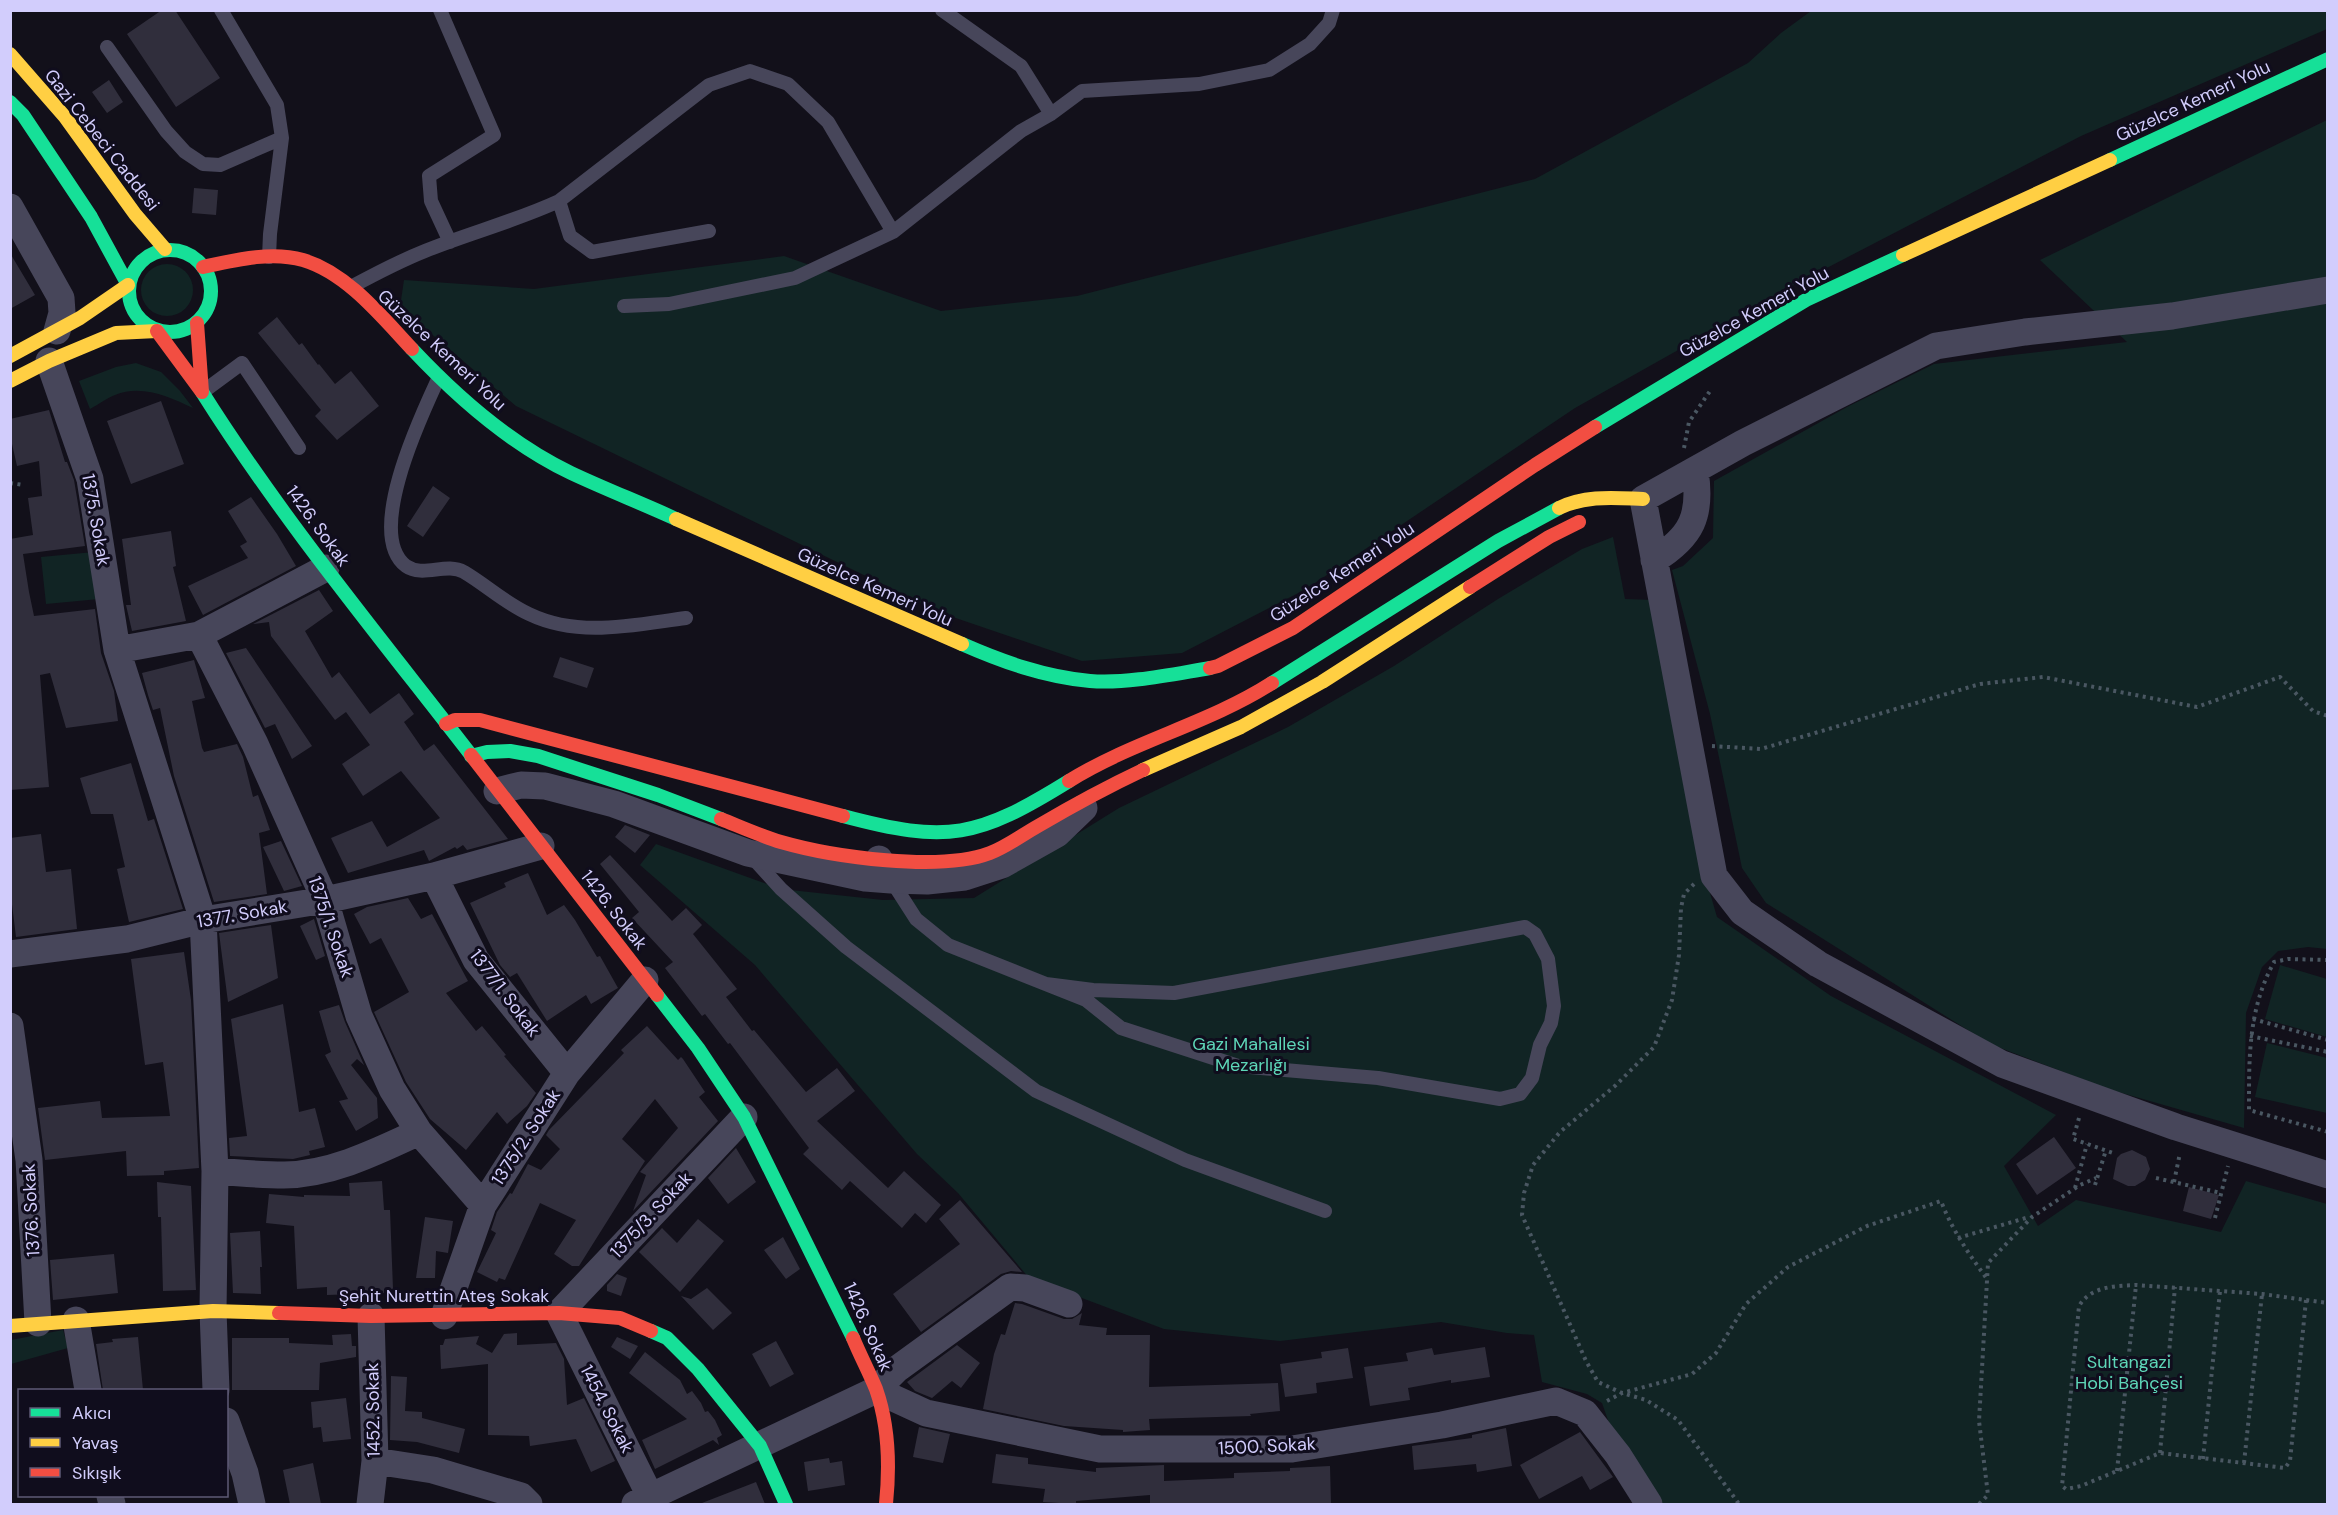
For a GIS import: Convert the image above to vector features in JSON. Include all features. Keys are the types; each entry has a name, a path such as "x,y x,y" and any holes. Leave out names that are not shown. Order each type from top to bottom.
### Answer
{"main road":[{"name":"Gazi Cebeci Caddesi","path":"10,54 65,117 135,214 165,249"},
{"name":"Güzelce Kemeri Yolu","path":"203,267 269,257 304,260 351,288 439,377 484,418 523,447 568,472 999,660 1050,675 1092,681 1159,677 1218,666 1293,628 1535,465 1806,300 2328,59"},
{"path":"10,102 23,116 91,217 128,285"},
{"path":"10,381 49,360 116,333 178,331 197,323 206,312 211,300 211,286 203,267 190,254 165,249 152,253 132,272 128,285 129,300 135,313 145,324 157,330"},
{"path":"10,356 57,331 128,285"},
{"path":"197,323 202,392"},
{"name":"1426. Sokak","path":"157,330 202,392 234,443 326,568 698,1048 744,1117 840,1306 876,1390 888,1436 889,1475 886,1504"},
{"path":"446,724 455,720 480,720 868,823 927,834 953,833 980,827 1002,818 1106,759 1213,716 1250,697 1498,541 1569,503 1600,497 1643,499"},
{"path":"1611,511 1643,499"},
{"path":"1106,788 1242,727 1322,682 1550,537 1590,518"},
{"path":"471,756 487,752 510,751 538,756 658,795 782,842 824,851 885,869"},
{"path":"868,823 885,869"},
{"name":"Şehit Nurettin Ateş Sokak","path":"10,1326 213,1311 371,1316 559,1313 620,1318 667,1338 698,1369 760,1446 786,1504"}],"street":[{"path":"10,207 61,298 62,313 57,331"},
{"path":"2328,290 2172,316 2025,332 1936,346 1754,437 1689,461 1643,499 1714,876 1742,912 1818,964 2002,1064 2234,1145 2328,1175"},
{"name":"1375. Sokak","path":"49,360 90,479 117,650 203,920 215,1171 213,1311 216,1389"},
{"path":"1654,560 1671,550 1685,536 1696,514 1698,491 1689,461"},
{"path":"117,650 199,635 326,568"},
{"name":"1375/1. Sokak","path":"199,635 255,744 325,900 359,1016 392,1089 419,1132 483,1205"},
{"path":"497,790 521,785 556,789 614,804 748,853 865,878 885,869 927,881 965,878 1002,865 1057,834 1106,788"},
{"name":"1377. Sokak","path":"10,954 127,939 203,920 325,900 434,876 541,846"},
{"name":"1377/1. Sokak","path":"434,876 476,960 567,1073"},
{"name":"1375/2. Sokak","path":"444,1316 483,1205 567,1073 645,980"},
{"name":"1376. Sokak","path":"10,1026 29,1160 38,1323"},
{"name":"1375/3. Sokak","path":"559,1313 744,1117"},
{"path":"215,1171 285,1175 324,1170 360,1159 419,1132"},
{"path":"646,1502 876,1390 897,1369 1010,1287 1025,1288 1069,1304"},
{"name":"1454. Sokak","path":"559,1313 646,1502"},
{"name":"1452. Sokak","path":"370,1504 375,1461 371,1316"},
{"path":"76,1320 88,1389"},
{"name":"1500. Sokak","path":"876,1390 926,1413 1100,1449 1292,1449 1442,1425 1556,1401 1584,1413 1618,1455 1649,1504"},
{"path":"228,1426 245,1473 252,1504"},
{"path":"375,1461 434,1470 521,1496 529,1504"}],"lane":[{"path":"221,10 277,105 282,138 269,257"},
{"path":"440,10 494,135 429,176 431,201 450,242"},
{"path":"942,10 1021,66 1052,114"},
{"path":"624,306 669,304 795,278 893,232 1021,131 1052,114 1082,91 1199,84 1269,70 1310,44 1329,23 1333,10"},
{"path":"107,47 166,131 185,152 203,164 220,165 282,138"},
{"path":"351,288 383,270 450,242 536,212 559,201 709,85 750,72 788,84 828,122 893,232"},
{"path":"559,201 570,236 592,252 709,231"},
{"path":"202,392 242,363 299,448"},
{"path":"439,377 411,438 393,500 392,532 396,549 405,565 417,571 442,568 461,570 488,590 529,614 564,627 597,629 686,618"},
{"path":"748,853 781,889 846,947 1036,1091 1185,1160 1325,1210"},
{"path":"885,869 916,919 948,945 1046,984 1086,999 1121,1028 1238,1066 1377,1078 1500,1099 1520,1094 1532,1078 1540,1045 1551,1023 1554,1006 1548,958 1535,934 1525,927 1506,928 1174,993 1093,990 1046,984"}],"path":[{"path":"1689,461 1689,422 1717,379 1709,357"},
{"path":"10,483 23,485"},
{"path":"1690,746 1761,749 1980,684 2043,677 2197,707 2280,677 2313,711 2328,716"},
{"path":"1714,876 1692,884 1684,894 1681,908 1679,956 1672,1000 1654,1047 1616,1085 1560,1132 1533,1165 1524,1193 1522,1215 1586,1361 1598,1382 1622,1394 1646,1400 1678,1420 1739,1504"},
{"path":"2328,960 2288,959 2274,962 2265,978 2250,1036 2249,1110 2328,1132"},
{"path":"2253,1019 2328,1040"},
{"path":"2250,1036 2328,1052"},
{"path":"2085,1094 2073,1139 2116,1154"},
{"path":"2075,1189 2087,1144"},
{"path":"2215,1218 2234,1145"},
{"path":"2094,1185 2106,1150"},
{"path":"1979,1504 1988,1495 1979,1421 1988,1263 2032,1216 2096,1178"},
{"path":"2156,1178 2221,1193"},
{"path":"1622,1394 1692,1374 1716,1353 1746,1304 1788,1267 1868,1226 1941,1201 1958,1238 1988,1279"},
{"path":"1958,1238 2032,1216"},
{"path":"2117,1471 2136,1285"},
{"path":"2306,1300 2290,1461 2284,1468 2160,1453 2081,1486 2066,1489 2062,1486 2079,1305 2084,1297 2098,1290 2136,1285 2262,1294 2306,1300 2328,1303"},
{"path":"2160,1453 2175,1287"},
{"path":"2204,1459 2220,1291"},
{"path":"2244,1463 2262,1294"}],"green space":[{"path":"1811,11 2327,11 2327,29 2081,136 1792,286 1575,408 1306,589 1182,653 1082,661 944,614 516,406 400,307 404,280 534,289 784,256 941,311 1077,296 1535,179 1748,63 1781,33"},
{"path":"2327,120 2327,949 2308,947 2278,951 2262,967 2246,1013 2244,1128 2108,1089 1990,1044 1766,903 1742,868 1710,714 1672,570 1683,566 1713,538 1714,481 1847,407 1934,364 2127,342 2040,260"},
{"path":"167,264 177,266 185,272 191,280 193,290 191,300 185,308 177,314 167,316 157,314 149,308 143,300 141,290 143,280 149,272 157,266"},
{"path":"136,363 161,372 193,408 155,393 135,391 115,395 90,409 79,381 116,367"},
{"path":"1613,537 1625,599 1653,600 1694,838 1717,917 1831,996 2056,1115 2004,1166 2038,1226 2076,1200 2221,1232 2246,1181 2327,1204 2327,1504 1656,1504 1609,1423 1602,1403 1587,1394 1542,1382 1534,1335 1441,1322 1280,1341 1164,1329 1029,1278 958,1193 917,1154 755,965 640,865 656,844 781,889 883,900 974,898 1119,808 1288,727 1394,666 1498,599 1582,549"},
{"path":"94,552 99,599 46,604 41,557"},
{"path":"2280,965 2327,979 2327,1037 2265,1019"},
{"path":"2267,1043 2327,1058 2327,1113 2255,1097"},
{"path":"63,1330 68,1348 11,1364 11,1340"}],"building":[{"path":"162,10 175,10 220,78 176,107 127,34"},
{"path":"109,80 123,102 107,113 92,92"},
{"path":"194,188 218,190 216,215 192,213"},
{"path":"10,253 35,295 10,309"},
{"path":"277,317 299,345 302,343 335,384 351,371 379,406 337,440 315,416 321,410 258,333"},
{"path":"161,401 184,464 131,484 107,421"},
{"path":"49,410 65,462 74,480 85,546 23,554 34,616 95,609 101,653 114,691 118,721 66,728 50,673 40,675 49,787 10,790 10,539 33,535 28,498 42,496 39,461 17,466 10,435 10,419"},
{"path":"433,486 450,498 423,537 407,526"},
{"path":"251,497 296,566 203,615 188,586 248,558 240,546 247,542 228,511"},
{"path":"171,531 176,566 173,567 186,621 132,631 126,605 131,605 122,539"},
{"path":"319,590 333,611 305,631 332,678 339,672 370,714 399,693 414,714 404,722 424,751 434,744 508,839 467,850 463,845 457,849 455,847 429,861 424,850 348,873 331,838 372,821 387,847 440,818 401,771 363,796 342,764 370,745 346,712 335,720 271,636 269,622 253,624"},
{"path":"246,648 312,746 292,759 275,724 265,728 226,653"},
{"path":"560,657 594,668 587,688 553,677"},
{"path":"194,660 205,698 192,701 202,748 204,752 237,744 243,757 253,797 258,795 270,830 259,833 267,894 214,902 174,776 160,708 153,710 148,695 142,673"},
{"path":"131,763 148,821 154,819 183,909 129,922 117,869 125,867 113,814 91,814 80,778"},
{"path":"625,825 650,835 635,853 615,837"},
{"path":"41,834 46,872 71,869 77,929 16,937 10,888 10,838"},
{"path":"281,841 302,886 284,891 263,847"},
{"path":"610,855 672,921 686,908 702,925 693,934 737,989 726,997 752,1031 754,1030 806,1092 837,1068 855,1091 817,1121 888,1188 904,1171 941,1205 926,1223 915,1213 902,1228 850,1181 842,1190 803,1154 809,1148 730,1043 728,1044 705,1014 702,1016 665,968 673,962 632,918 639,912 600,864"},
{"path":"528,873 547,915 564,905 597,957 600,956 618,988 591,1004 586,995 547,1021 517,973 510,977 500,965 470,903 506,887 504,883"},
{"path":"408,898 421,919 432,914 468,981 446,993 476,1031 482,1026 536,1093 527,1106 507,1124 497,1112 466,1150 430,1119 406,1082 374,1012 409,992 381,938 370,944 354,914 367,907"},
{"path":"314,919 325,956 316,960 300,926"},
{"path":"271,925 278,978 228,1002 219,933"},
{"path":"184,952 191,1000 199,1168 164,1171 164,1175 127,1176 126,1151 45,1160 38,1108 100,1101 102,1118 170,1116 163,1062 145,1065 131,959"},
{"path":"283,1004 299,1112 315,1108 325,1147 309,1151 310,1155 293,1159 230,1156 229,1138 247,1136 231,1019"},
{"path":"339,1005 364,1065 357,1059 351,1065 377,1098 378,1118 356,1131 339,1101 348,1099 325,1055 331,1052 319,1011"},
{"path":"647,1026 678,1060 681,1057 683,1059 705,1092 699,1097 718,1121 633,1211 646,1175 640,1172 678,1128 655,1099 622,1139 645,1161 579,1266 572,1266 554,1254 576,1220 540,1203 505,1280 499,1278 497,1282 477,1272 496,1233 491,1230 497,1212 510,1193 512,1194 528,1164 541,1170 560,1149 546,1135 549,1130 624,1053 621,1050"},
{"path":"2054,1137 2076,1168 2037,1195 2016,1164"},
{"path":"736,1148 756,1182 728,1204 708,1178"},
{"path":"2132,1150 2146,1157 2150,1169 2145,1180 2135,1186 2128,1186 2113,1179 2117,1158"},
{"path":"382,1181 384,1210 390,1210 393,1289 384,1289 384,1293 327,1295 327,1287 297,1289 294,1226 266,1223 269,1194 304,1197 304,1195 350,1196 349,1183"},
{"path":"157,1182 191,1186 196,1290 163,1291 161,1217 158,1217"},
{"path":"2189,1187 2219,1195 2211,1219 2183,1211"},
{"path":"960,1200 1022,1272 1011,1271 1001,1274 921,1332 893,1294 960,1244 939,1219"},
{"path":"425,1217 453,1221 448,1253 436,1251 435,1278 416,1278"},
{"path":"698,1219 724,1241 680,1292 639,1252 662,1228 677,1243"},
{"path":"260,1231 261,1294 233,1293 230,1233"},
{"path":"783,1237 800,1269 786,1279 764,1250"},
{"path":"114,1254 118,1293 53,1300 50,1260"},
{"path":"617,1274 627,1278 621,1296 607,1291 607,1285"},
{"path":"707,1288 732,1313 713,1330 681,1296 691,1299"},
{"path":"1015,1303 1064,1319 1072,1319 1082,1313 1079,1325 1107,1328 1106,1335 1150,1335 1149,1387 1278,1383 1280,1411 1250,1414 1251,1416 1149,1419 1150,1430 1123,1432 1123,1430 1064,1426 983,1409 994,1354 1001,1334 1005,1335"},
{"path":"517,1333 517,1345 556,1343 564,1359 567,1405 584,1398 615,1461 591,1472 576,1439 530,1446 529,1436 488,1435 488,1364 441,1369 440,1345 443,1345 445,1339 479,1336 476,1344 492,1353 504,1334"},
{"path":"351,1334 352,1346 356,1346 356,1357 320,1363 319,1390 232,1390 232,1338 289,1338 289,1343 333,1345 332,1335"},
{"path":"138,1337 143,1389 103,1389 96,1344 113,1342 112,1339"},
{"path":"617,1337 638,1346 630,1359 611,1347"},
{"path":"776,1341 794,1374 770,1387 752,1354"},
{"path":"957,1345 980,1363 961,1388 952,1381 932,1398 915,1391 907,1382"},
{"path":"1485,1347 1490,1377 1451,1383 1451,1380 1408,1388 1410,1400 1370,1406 1364,1367 1408,1361 1406,1353 1432,1348 1434,1355"},
{"path":"1348,1348 1353,1378 1316,1383 1317,1393 1285,1397 1280,1364 1322,1358 1321,1352"},
{"path":"645,1352 680,1380 687,1394 692,1391 705,1412 708,1411 722,1435 717,1438 719,1445 713,1440 655,1469 642,1440 687,1419 629,1373"},
{"path":"391,1376 407,1377 405,1411 422,1412 422,1418 465,1429 459,1453 417,1442 390,1440"},
{"path":"346,1398 351,1439 323,1442 321,1427 313,1428 311,1402"},
{"path":"919,1427 950,1434 943,1463 913,1457"},
{"path":"1506,1428 1512,1466 1477,1472 1476,1464 1414,1470 1412,1446 1472,1438 1472,1435"},
{"path":"1580,1432 1613,1477 1590,1490 1582,1476 1539,1499 1520,1465"},
{"path":"996,1454 1028,1458 1028,1464 1096,1472 1096,1468 1164,1465 1164,1481 1234,1478 1234,1473 1290,1471 1290,1468 1330,1466 1331,1504 1150,1504 1150,1495 1076,1501 1076,1504 1043,1502 1045,1489 992,1483"},
{"path":"829,1458 830,1463 842,1461 845,1485 808,1491 804,1462"},
{"path":"313,1463 321,1504 290,1504 283,1470"},
{"path":"756,1482 765,1504 702,1504 702,1503"}],"traffic: fast":[{"path":"2110,160 2328,59"},
{"path":"10,102 23,115 91,217 128,285"},
{"path":"162,250 178,250 193,257 204,268 211,283 211,291 208,307 199,320 178,332 162,332 147,325 136,314 129,299 129,283 136,268 147,257 162,250"},
{"path":"1595,427 1806,300 1903,255"},
{"path":"412,349 466,402 527,448 571,473 676,519"},
{"path":"202,392 298,531 471,755"},
{"path":"1272,683 1498,541 1559,508"},
{"path":"962,644 1025,668 1090,681 1135,680 1210,668"},
{"path":"471,756 487,752 510,751 538,756 658,795 721,819"},
{"path":"843,816 910,830 936,832 961,830 985,825 1010,814 1069,781"},
{"path":"657,995 698,1048 744,1117 853,1338"},
{"path":"651,1331 667,1338 698,1369 760,1446 786,1504"}],"traffic: slow":[{"path":"10,54 65,117 135,214 165,249"},
{"path":"1903,255 2110,160"},
{"path":"10,356 80,318 128,285"},
{"path":"10,381 49,361 116,333 157,331"},
{"path":"1559,508 1590,499 1643,499"},
{"path":"676,519 962,644"},
{"path":"1143,770 1241,727 1322,682 1470,587"},
{"path":"10,1326 213,1311 279,1313"}],"traffic: jam":[{"path":"203,267 266,256 291,257 319,266 363,297 412,349"},
{"path":"157,331 202,392 197,323"},
{"path":"1210,668 1293,628 1595,427"},
{"path":"1470,587 1549,537 1579,522"},
{"path":"1069,781 1093,767 1222,710 1272,683"},
{"path":"446,724 455,720 480,720 843,816"},
{"path":"471,755 657,995"},
{"path":"721,819 781,842 829,853 916,862 969,859 1002,848 1077,804 1143,770"},
{"path":"279,1313 371,1316 559,1313 620,1318 651,1331"},
{"path":"853,1338 876,1389 884,1417 888,1460 886,1504"}],"park label":[{"name":"Gazi Mahallesi Mezarlığı","path":"1251,1054"},
{"name":"Sultangazi Hobi Bahçesi","path":"2129,1372"}]}
